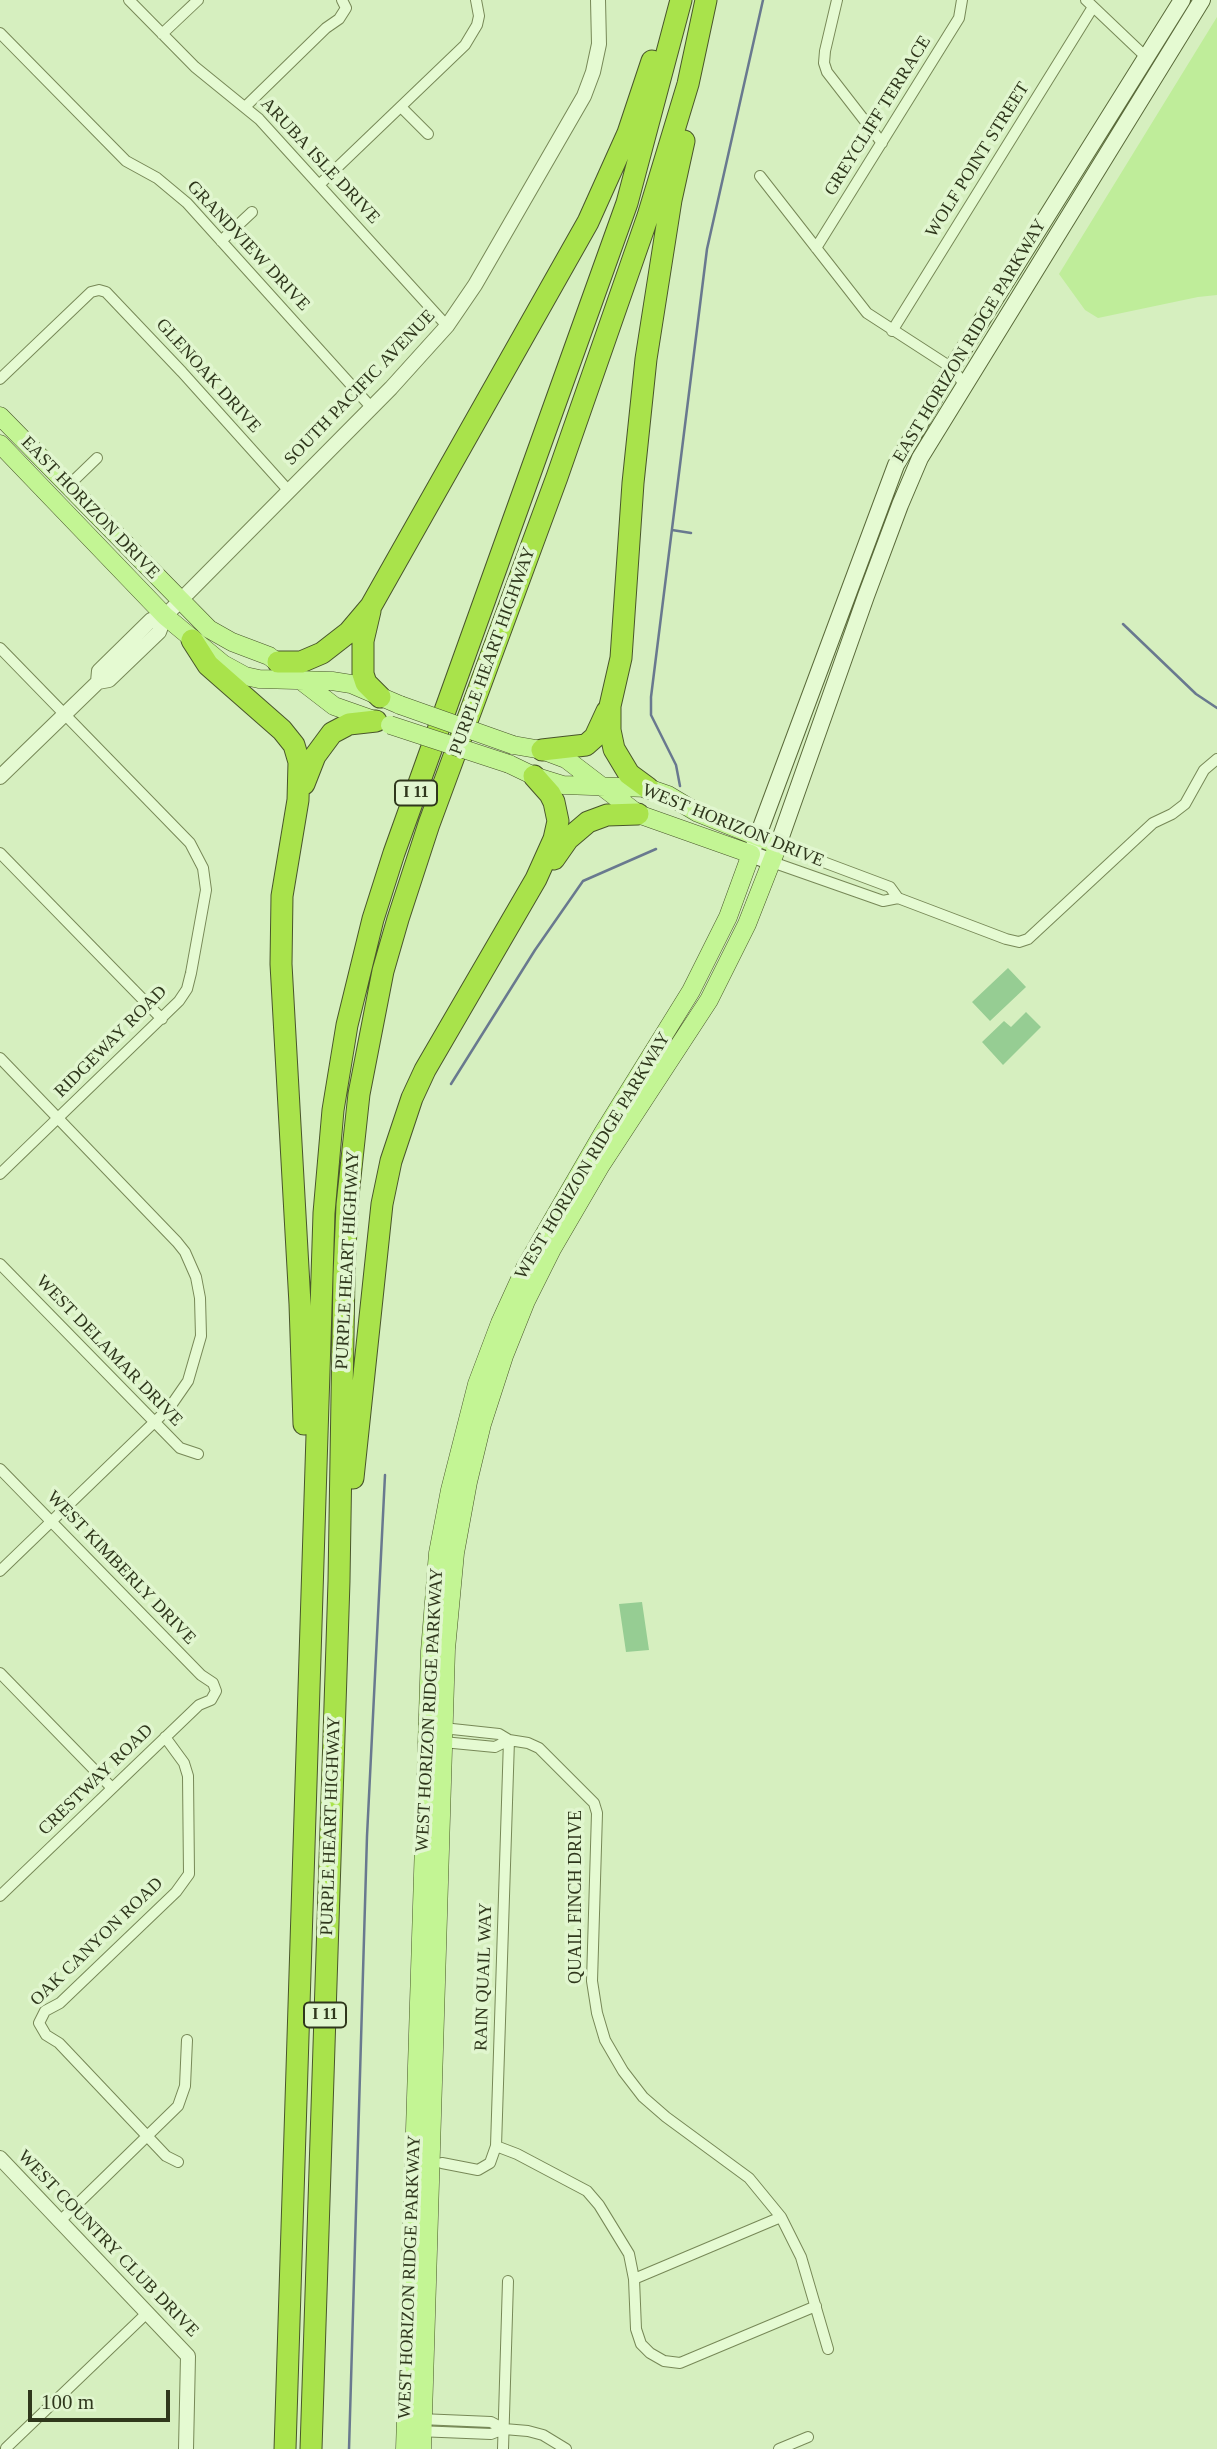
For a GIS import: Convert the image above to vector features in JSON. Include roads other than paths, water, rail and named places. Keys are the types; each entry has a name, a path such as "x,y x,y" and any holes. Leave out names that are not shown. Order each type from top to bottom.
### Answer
{"highway":[{"path":"278,662 301,662 322,653 349,632 371,606 588,222 628,133 671,0"},
{"name":"PURPLE HEART HIGHWAY","path":"285,2449 324,1213 333,1110 358,977 373,919 394,853 627,203 681,0"},
{"name":"PURPLE HEART HIGHWAY","path":"311,2449 339,1581 344,1275 347,1205 359,1094 383,971 429,824 557,477 648,216 688,83 706,0"},
{"path":"648,788 634,779 618,758 611,739 610,706 621,658 632,495 646,359 671,200 688,117 688,83"},
{"path":"371,606 363,641 363,674 366,683 390,701"},
{"path":"192,640 208,665 289,737 299,762 298,800 282,896 281,964 300,1304 310,1619"},
{"path":"542,750 582,747 591,742 610,706"},
{"path":"298,800 315,756 327,737 349,724 383,723"},
{"path":"339,1581 382,1204 397,1142 425,1070 537,879 554,839 558,821 550,794 534,776"},
{"path":"537,879 568,839 588,822 607,815 638,814"}],"main road":[{"name":"EAST HORIZON RIDGE PARKWAY","path":"758,835 896,465 952,368 1182,0"},
{"name":"EAST HORIZON RIDGE PARKWAY","path":"778,845 912,474 964,384 1202,0"},
{"name":"EAST HORIZON DRIVE","path":"0,416 180,601"},
{"name":"EAST HORIZON DRIVE","path":"0,444 165,616"},
{"path":"848,591 866,596"},
{"name":"WEST HORIZON DRIVE","path":"180,601 215,634 278,662 334,706 509,764 534,776 563,785 648,788 668,795 698,813 778,845"},
{"name":"WEST HORIZON DRIVE","path":"165,616 223,664 245,676 270,681 301,680 351,684 390,701 513,745 566,758 638,814 772,862"},
{"name":"WEST HORIZON RIDGE PARKWAY","path":"416,2430 412,2197 430,1651 438,1553 504,1356 566,1209 638,1077 706,963 728,917 758,835"},
{"name":"WEST HORIZON RIDGE PARKWAY","path":"405,2449 416,2430 434,2159 443,1735 456,1498 477,1384 526,1266 654,1087 709,1000 747,924 778,845"},
{"path":"638,1077 654,1087"},
{"path":"504,1356 498,1347 508,1321 506,1309"},
{"path":"430,1651 435,1668 434,1731 438,1739 443,1735"},
{"path":"412,2197 420,2175 434,2159"}],"street":[{"name":"ARUBA ISLE DRIVE","path":"129,0 195,67 246,106 447,326"},
{"path":"162,34 198,0"},
{"path":"320,185 465,45 474,34 479,16 476,0"},
{"path":"837,0 824,63 833,82 882,143"},
{"name":"GREYCLIFF TERRACE","path":"816,248 959,18 962,0"},
{"name":"SOUTH PACIFIC AVENUE","path":"0,777 98,682 99,671 151,620 165,616 447,326 475,285 584,96 599,44 598,2"},
{"path":"246,106 326,28 339,19 344,4"},
{"path":"1090,4 1146,57"},
{"name":"WOLF POINT STREET","path":"892,331 1090,4"},
{"name":"GRANDVIEW DRIVE","path":"0,33 117,153 172,189 371,407"},
{"path":"401,107 428,134"},
{"path":"760,176 867,313 952,368 964,384"},
{"path":"221,241 252,212"},
{"name":"GLENOAK DRIVE","path":"0,379 90,292 99,290 114,298 288,490"},
{"path":"68,486 97,457"},
{"path":"0,648 65,714"},
{"name":"RIDGEWAY ROAD","path":"0,1174 162,1019 183,995 191,973 206,890 203,867 191,843 65,714"},
{"name":"WEST HORIZON DRIVE","path":"772,862 883,901 898,898 1019,942 1028,939 1153,823 1185,804 1204,770 1217,759"},
{"name":"WEST HORIZON DRIVE","path":"778,845 890,887 898,898"},
{"path":"0,853 162,1019"},
{"path":"0,1058 169,1232 185,1252 196,1277 201,1320 198,1351 188,1381 170,1408 0,1570"},
{"name":"WEST DELAMAR DRIVE","path":"0,1264 180,1448 198,1454"},
{"name":"WEST KIMBERLY DRIVE","path":"0,1469 201,1675 213,1683 216,1691"},
{"path":"0,1673 112,1788"},
{"name":"CRESTWAY ROAD","path":"4,1892 199,1705 211,1700 216,1691"},
{"name":"QUAIL FINCH DRIVE","path":"443,1735 499,1734 509,1741 528,1743 539,1748 594,1803 597,1813 592,1981 605,2040 623,2071 643,2097 666,2118 749,2178 782,2217 801,2257 828,2349"},
{"name":"OAK CANYON ROAD","path":"148,2137 59,2043 46,2035 39,2023 45,2011 60,2003 79,1985 176,1892 189,1874 188,1776 184,1763 165,1737"},
{"name":"RAIN QUAIL WAY","path":"496,2146 509,1741"},
{"path":"0,1879 4,1892"},
{"path":"60,2221 170,2116 183,2096 187,2040"},
{"path":"148,2137 166,2156 178,2162"},
{"path":"434,2159 478,2170 490,2163 496,2146 517,2154 587,2191 629,2254 634,2279 636,2329 641,2344 664,2361 680,2362 816,2306"},
{"name":"WEST COUNTRY CLUB DRIVE","path":"0,2158 188,2356 186,2449"},
{"path":"634,2279 782,2217"},
{"path":"503,2449 508,2281"},
{"path":"4,2446 147,2313"},
{"path":"416,2430 491,2434 504,2429 528,2431 543,2435 566,2449"},
{"path":"779,2449 808,2437"}],"waterway":[{"path":"680,786 676,765 651,715 651,697 707,249 763,0"},
{"path":"672,530 691,533"},
{"path":"1123,624 1196,694 1217,708"},
{"path":"451,1084 535,950 583,881 656,849"},
{"path":"349,2449 367,1836 385,1475"}]}
